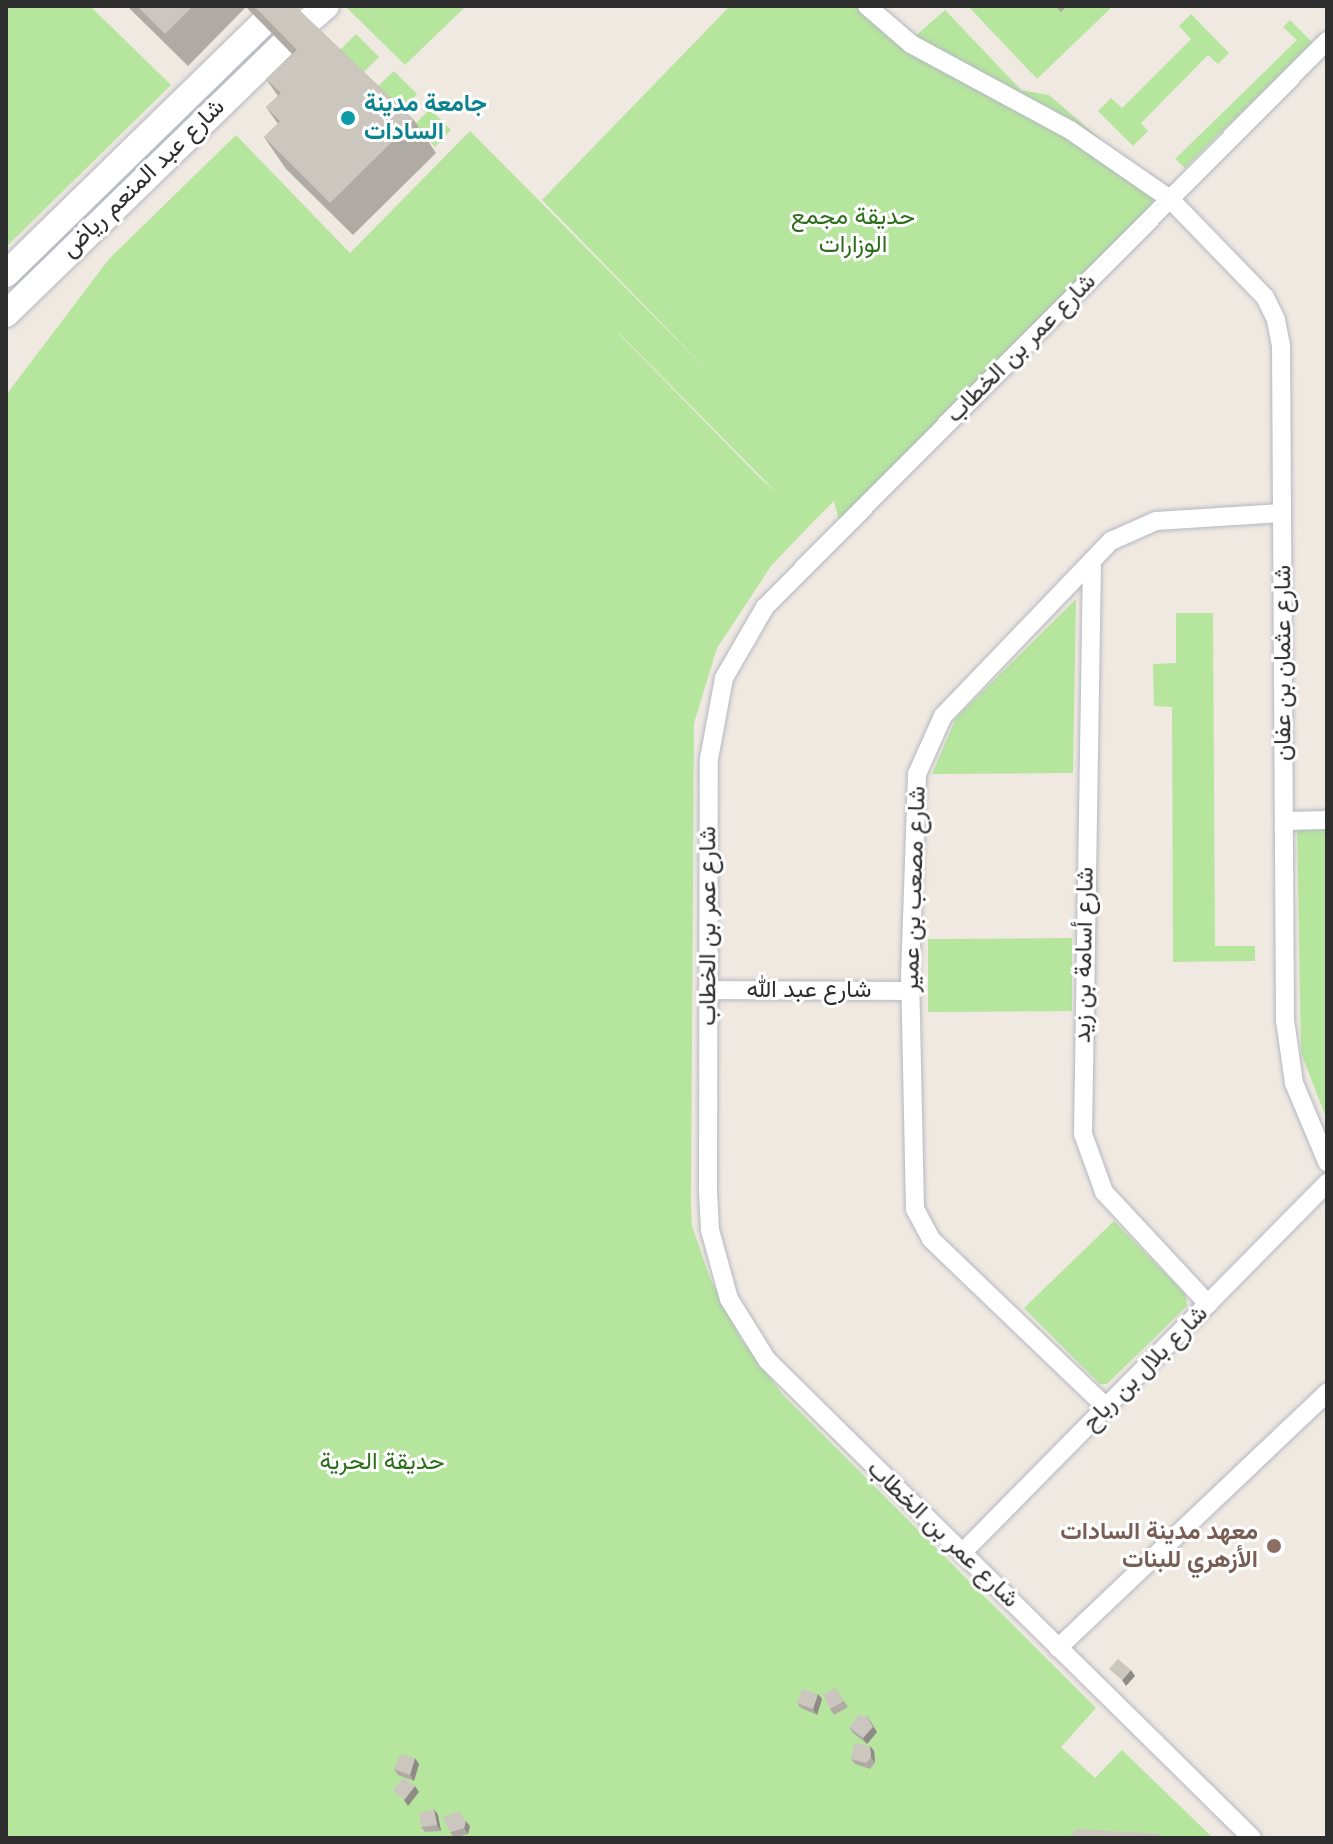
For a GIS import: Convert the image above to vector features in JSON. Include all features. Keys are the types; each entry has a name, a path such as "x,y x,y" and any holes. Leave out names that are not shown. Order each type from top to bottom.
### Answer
{"street":[{"path":"304,25 326,6"},
{"name":"شارع عثمان بن عفان","path":"867,6 911,44 1070,130 1170,199 1265,297 1276,320 1281,345 1284,821 1290,1064 1327,1162"},
{"name":"شارع عبد المنعم رياض","path":"6,274 262,24"},
{"name":"شارع عمر بن الخطاب","path":"1252,1838 767,1360 729,1299 710,1230 708,990 713,718 741,641 765,607 1327,41"},
{"name":"شارع عبد المنعم رياض","path":"6,314 283,45"},
{"name":"شارع مصعب بن عمير","path":"1106,1407 921,1225 911,1192 910,991 914,804 923,753 957,700 1122,534 1156,521 1282,513"},
{"name":"شارع أسامة بن زيد","path":"1092,561 1083,1134 1104,1192 1208,1304"},
{"path":"1284,821 1327,820"},
{"name":"شارع عبد الله","path":"708,990 910,991"},
{"name":"شارع بلال بن رباح","path":"962,1553 1327,1183"},
{"path":"1058,1648 1327,1393"}],"green space":[{"path":"6,6 90,6 171,85 6,247"},
{"path":"345,6 466,6 405,65"},
{"name":"حديقة الحرية","path":"730,6 882,6 913,38 945,10 1021,90 1049,95 1170,199 841,529 834,501 771,566 717,648 694,723 691,1203 692,1226 710,1278 741,1339 783,1395 1096,1708 1061,1747 1095,1778 1122,1750 1213,1838 6,1838 6,395 109,259 236,135 350,253 470,131 720,383 542,200","holes":["620,334 779,495 758,476"]},
{"path":"968,6 1055,6 1061,11 1067,6 1113,6 1037,79"},
{"path":"1191,14 1229,53 1218,64 1208,55 1141,123 1148,131 1133,146 1098,111 1111,98 1122,108 1191,39 1179,26"},
{"path":"1290,20 1312,42 1185,168 1175,159 1297,40 1283,27"},
{"path":"356,34 379,57 362,74 339,51"},
{"path":"394,71 417,94 400,112 376,88"},
{"path":"430,109 451,130 435,147 414,125"},
{"path":"1076,599 1073,773 932,774 956,718"},
{"path":"1176,613 1213,613 1215,946 1255,946 1255,961 1173,962 1172,707 1154,706 1153,664 1176,663"},
{"path":"1327,823 1327,1120 1301,1053 1297,825"},
{"path":"1072,938 1072,1011 928,1012 928,939"},
{"path":"1114,1221 1186,1295 1187,1306 1107,1384 1100,1384 1024,1308"}],"building":[{"path":"137,6 193,6 165,34"},
{"path":"254,6 295,6 414,120 330,203 264,137 280,121 266,107 281,93 266,79 297,50"},
{"path":"1118,1659 1131,1670 1122,1680 1109,1669"},
{"path":"835,1688 844,1701 830,1709 823,1694"},
{"path":"802,1689 818,1694 813,1709 797,1703"},
{"path":"859,1715 867,1716 873,1727 863,1738 849,1727"},
{"path":"854,1743 870,1746 871,1757 866,1763 851,1759"},
{"path":"400,1754 415,1758 410,1775 394,1769"},
{"path":"403,1778 415,1786 404,1800 393,1790"},
{"path":"434,1809 437,1825 421,1827 419,1813"},
{"path":"459,1811 466,1821 464,1828 450,1832 443,1817"},
{"path":"1076,1829 1161,1834 1161,1838 1068,1838"}],"place":[{"name":"جامعة مدينة السادات","path":"348,118"},
{"name":"معهد مدينة السادات الأزهري للبنات","path":"1274,1546"}],"park label":[{"name":"حديقة مجمع الوزارات","path":"853,231"}]}
